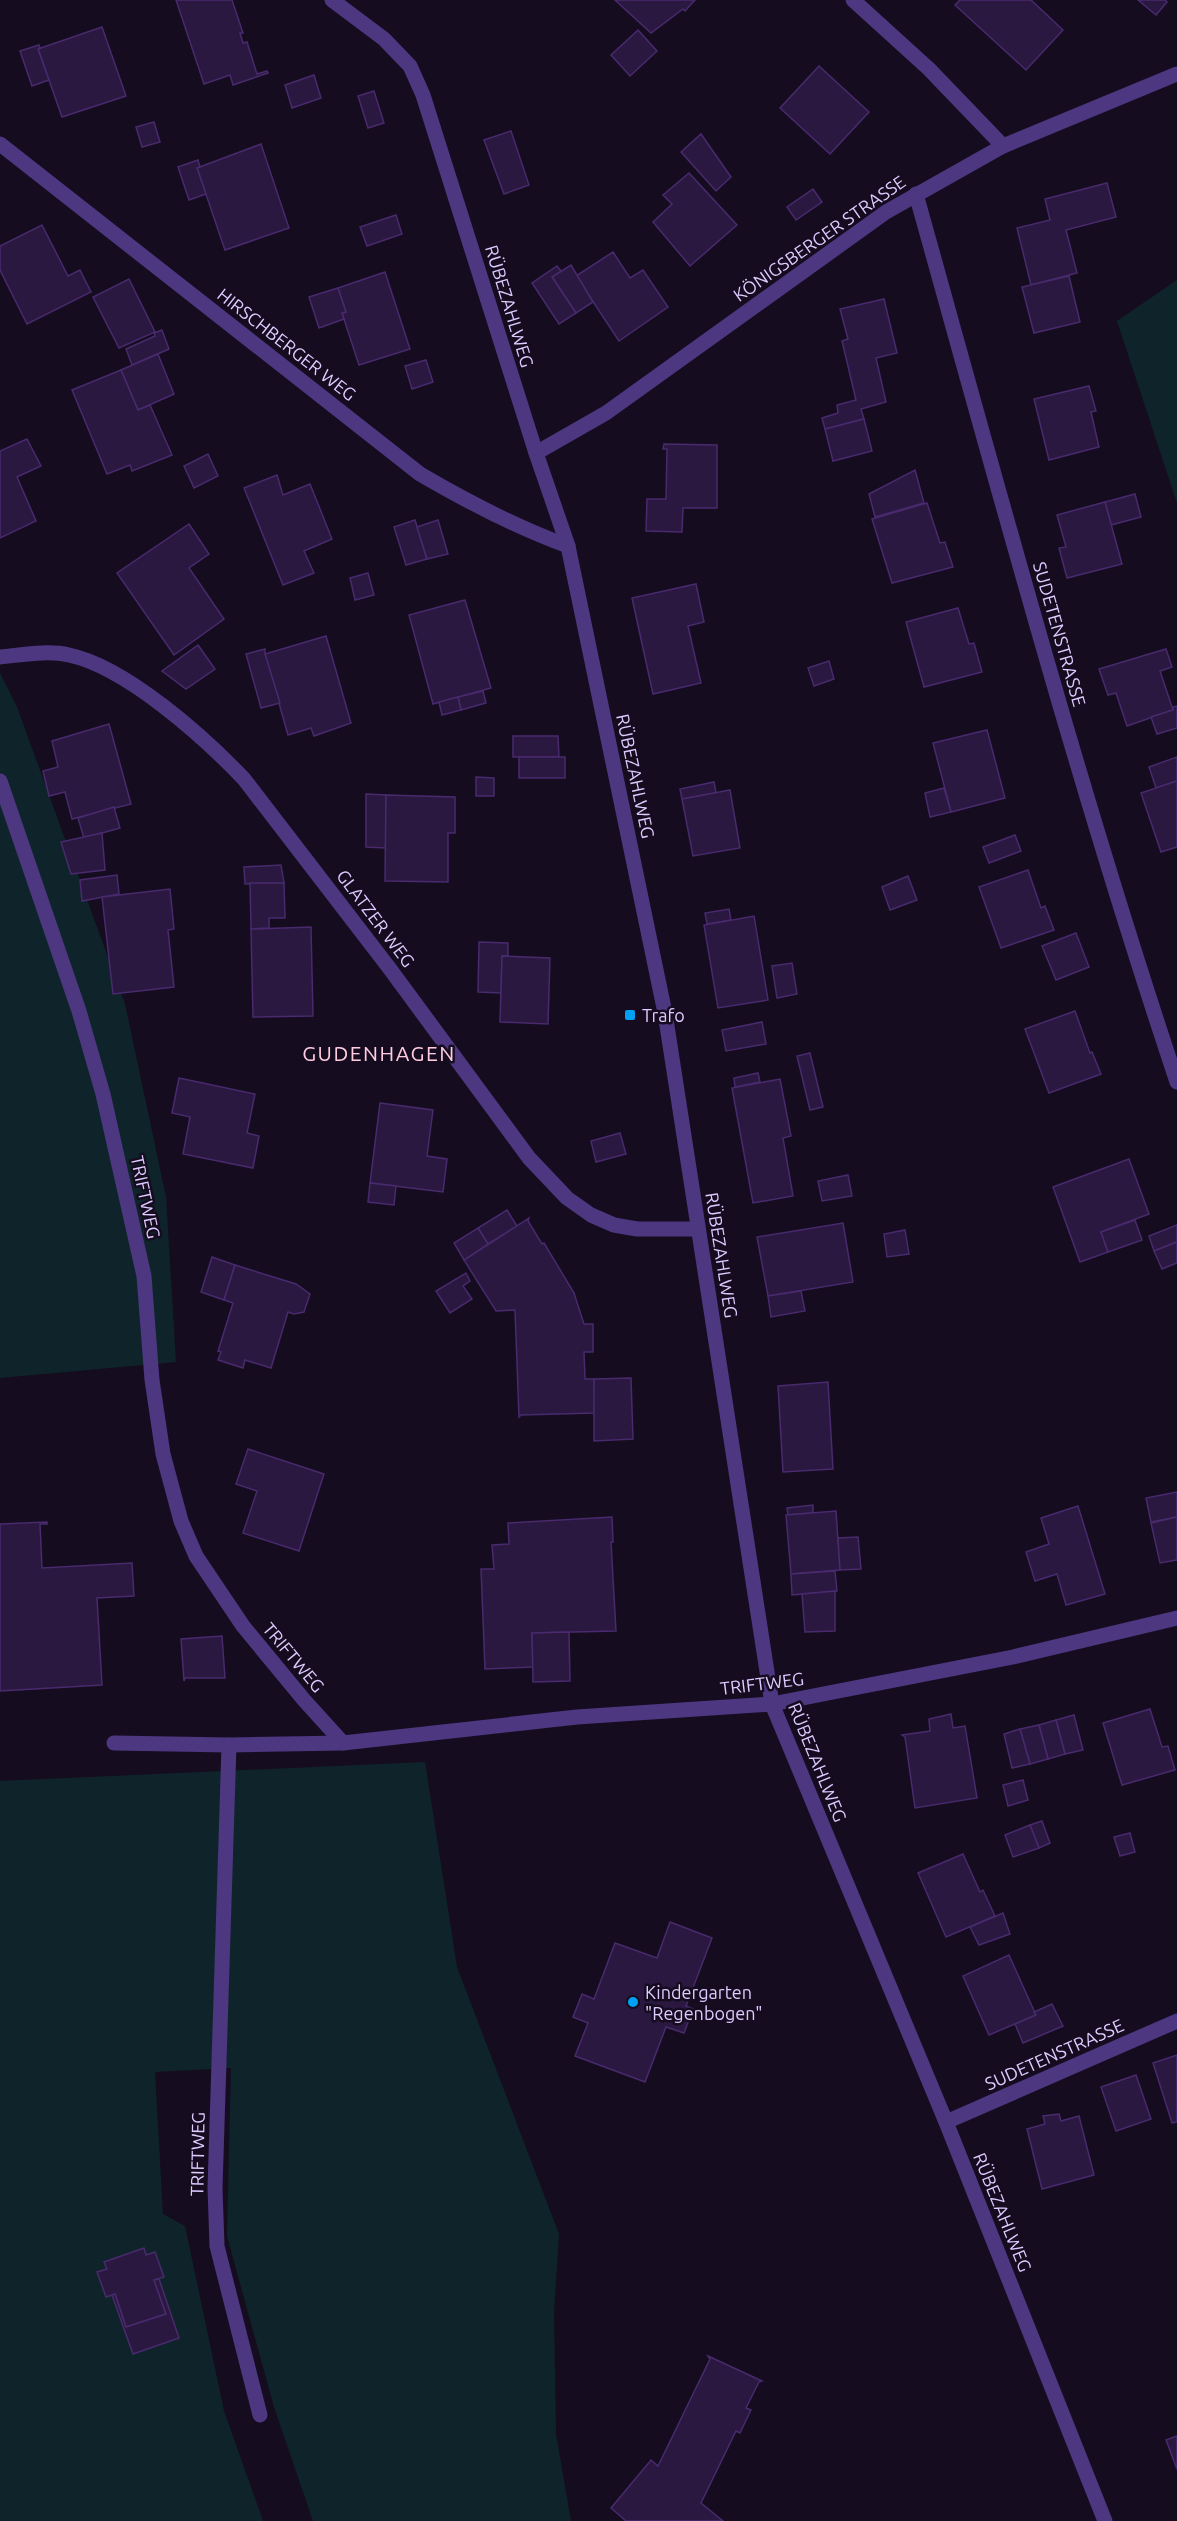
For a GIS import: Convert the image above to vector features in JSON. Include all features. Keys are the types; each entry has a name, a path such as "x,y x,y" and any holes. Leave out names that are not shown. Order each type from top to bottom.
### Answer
{"street":[{"name":"RÜBEZAHLWEG","path":"332,0 384,39 410,66 423,95 536,453 568,546 665,1013 772,1704 946,2122 1105,2521"},
{"path":"853,0 929,69 1003,146"},
{"name":"KÖNIGSBERGER STRASSE","path":"536,453 606,413 886,212 916,194 1003,146 1177,74"},
{"name":"HIRSCHBERGER WEG","path":"0,144 420,474 477,507 522,529 568,546"},
{"name":"SUDETENSTRASSE","path":"916,194 1066,726 1136,960 1177,1082"},
{"name":"GLATZER WEG","path":"0,657 43,653 66,654 88,660 141,689 225,759 244,779 390,969 529,1158 567,1198 591,1215 614,1225 637,1229 698,1229"},
{"name":"TRIFTWEG","path":"0,781 79,1011 105,1104 144,1276 152,1380 163,1454 181,1521 196,1556 243,1626 343,1743 577,1717 772,1704 1012,1657 1177,1618"},
{"path":"114,1743 229,1745 343,1743"},
{"name":"TRIFTWEG","path":"229,1745 215,2188 217,2246 260,2415"},
{"name":"SUDETENSTRASSE","path":"946,2122 1177,2021"}],"shaded area":[{"path":"1177,280 1177,503 1117,321"},
{"path":"0,673 17,707 125,1004 166,1197 176,1362 0,1378"},
{"path":"425,1762 457,1967 559,2234 554,2314 556,2434 571,2521 313,2521 274,2407 227,2236 231,2068 155,2072 163,2214 185,2226 224,2411 263,2521 0,2521 0,1781"}],"building":[{"path":"176,0 232,0 243,33 240,33 243,43 247,42 257,74 267,71 268,73 233,85 230,75 204,84"},
{"path":"615,0 695,0 685,11 683,9 651,33"},
{"path":"960,0 1031,0 1063,30 1026,70 955,5"},
{"path":"1138,0 1165,0 1167,2 1156,15"},
{"path":"102,27 126,96 62,117 38,49"},
{"path":"638,30 657,51 630,76 611,55"},
{"path":"39,45 38,49 49,80 32,86 20,51"},
{"path":"819,66 869,112 830,154 780,108"},
{"path":"314,75 321,98 292,108 285,85"},
{"path":"374,91 384,123 368,128 358,96"},
{"path":"154,122 160,142 142,147 136,127"},
{"path":"511,131 529,185 504,194 484,140"},
{"path":"701,134 731,177 716,191 681,152"},
{"path":"261,144 289,228 225,250 197,168"},
{"path":"198,160 200,167 197,168 206,194 189,200 178,167"},
{"path":"689,173 737,225 690,266 653,222 672,204 663,195"},
{"path":"1107,183 1116,217 1066,230 1077,273 1031,285 1017,228 1050,220 1045,199"},
{"path":"813,189 822,202 796,220 787,207"},
{"path":"396,215 402,234 367,246 360,227"},
{"path":"42,225 68,276 80,270 91,292 27,324 0,270 0,246"},
{"path":"613,252 630,278 643,270 668,307 619,341 576,276"},
{"path":"571,265 593,302 576,313 552,277"},
{"path":"557,266 561,271 552,277 576,313 559,324 532,283"},
{"path":"385,272 410,349 359,365 342,313 346,312 338,288"},
{"path":"1069,276 1080,322 1034,333 1022,287"},
{"path":"129,279 155,332 119,348 93,297"},
{"path":"338,288 346,312 342,313 344,319 319,328 309,297"},
{"path":"884,299 897,353 876,358 886,402 861,409 864,419 825,429 822,418 838,413 837,405 856,400 842,341 848,339 840,309"},
{"path":"162,330 169,349 132,365 126,349 155,336 154,333"},
{"path":"158,354 174,394 138,410 121,370"},
{"path":"426,360 433,382 412,389 405,366"},
{"path":"121,370 138,410 150,405 172,455 132,471 130,465 107,474 72,390"},
{"path":"1089,386 1096,411 1091,412 1099,447 1049,460 1034,399"},
{"path":"864,419 872,451 833,461 825,429"},
{"path":"27,439 41,466 17,477 36,521 0,538 0,451"},
{"path":"664,444 717,445 717,508 683,508 682,532 646,531 647,499 666,499 667,449 663,449"},
{"path":"208,454 218,476 194,488 184,466"},
{"path":"915,470 924,503 875,517 869,494"},
{"path":"277,475 283,495 310,484 332,539 304,551 314,573 283,585 244,488"},
{"path":"1135,494 1141,517 1111,525 1105,502"},
{"path":"1105,502 1122,564 1067,578 1059,548 1066,547 1057,515"},
{"path":"927,503 940,543 945,542 953,567 892,583 872,519"},
{"path":"415,520 427,559 406,565 394,527"},
{"path":"438,520 448,554 427,559 417,527"},
{"path":"189,524 209,554 189,568 224,619 174,655 117,573"},
{"path":"368,573 374,595 355,600 350,578"},
{"path":"696,584 704,622 688,626 701,683 653,694 632,598"},
{"path":"465,600 491,688 433,704 409,615"},
{"path":"958,608 969,644 974,643 982,672 924,687 906,622"},
{"path":"326,636 351,723 314,736 311,728 288,735 265,654"},
{"path":"198,645 215,669 186,689 162,671"},
{"path":"265,649 280,703 261,708 246,654"},
{"path":"1166,649 1172,667 1160,671 1173,710 1127,726 1116,693 1108,695 1099,669"},
{"path":"829,661 834,679 814,686 808,668"},
{"path":"483,691 486,703 461,710 458,697"},
{"path":"458,697 461,710 442,715 439,702"},
{"path":"1177,706 1177,728 1157,734 1151,717 1173,710 1173,707"},
{"path":"109,724 131,804 72,819 65,792 49,796 43,771 58,767 52,741"},
{"path":"987,730 1005,798 951,812 933,743"},
{"path":"513,736 558,736 559,757 513,757"},
{"path":"519,757 565,757 565,778 519,778"},
{"path":"1177,757 1177,781 1156,788 1149,767"},
{"path":"476,777 494,778 494,796 476,796"},
{"path":"1177,781 1177,847 1161,852 1141,793"},
{"path":"714,782 716,793 682,799 680,789"},
{"path":"944,788 951,812 930,817 925,793"},
{"path":"730,790 740,848 693,856 682,799"},
{"path":"366,794 386,795 386,848 366,847"},
{"path":"386,795 455,797 455,833 448,833 448,882 385,881"},
{"path":"114,807 120,828 84,838 78,818"},
{"path":"102,833 105,870 71,874 61,842"},
{"path":"1015,835 1021,851 989,863 983,847"},
{"path":"281,865 284,883 245,884 244,867"},
{"path":"1028,870 1041,908 1045,906 1054,930 1001,948 979,887"},
{"path":"117,875 119,894 82,901 80,880"},
{"path":"908,876 917,900 890,910 882,887"},
{"path":"250,883 284,883 285,918 269,918 269,928 251,929"},
{"path":"170,889 174,929 168,930 174,987 113,994 102,897"},
{"path":"729,909 731,920 707,924 705,913"},
{"path":"754,916 768,1000 718,1008 704,925"},
{"path":"311,927 313,1016 253,1017 251,929"},
{"path":"1076,933 1089,967 1056,980 1042,946"},
{"path":"479,942 508,943 508,956 502,956 501,993 478,992"},
{"path":"502,956 550,958 548,1024 500,1022"},
{"path":"792,963 797,994 777,998 772,966"},
{"path":"1075,1011 1090,1053 1092,1052 1101,1074 1049,1093 1025,1029"},
{"path":"762,1022 766,1044 726,1051 722,1030"},
{"path":"810,1053 823,1107 810,1110 797,1056"},
{"path":"758,1073 760,1082 735,1087 734,1078"},
{"path":"179,1078 255,1094 247,1133 259,1136 253,1168 183,1154 190,1117 172,1113"},
{"path":"780,1079 791,1136 783,1138 793,1196 753,1203 732,1088"},
{"path":"380,1103 433,1110 427,1156 447,1159 443,1192 370,1183"},
{"path":"620,1133 626,1154 596,1162 591,1141"},
{"path":"1129,1159 1149,1214 1101,1232 1108,1252 1080,1262 1053,1187"},
{"path":"848,1175 852,1196 822,1201 818,1181"},
{"path":"370,1183 396,1186 394,1205 368,1202"},
{"path":"507,1210 517,1226 488,1244 478,1228"},
{"path":"529,1218 528,1221 574,1293 584,1324 593,1324 593,1352 584,1352 585,1379 594,1379 595,1413 521,1415 519,1417 515,1310 496,1311 464,1260"},
{"path":"1135,1220 1142,1240 1108,1252 1101,1232"},
{"path":"843,1223 853,1282 768,1296 757,1237"},
{"path":"1177,1225 1177,1242 1154,1251 1149,1236"},
{"path":"478,1228 488,1244 464,1260 454,1243"},
{"path":"905,1230 909,1254 887,1257 884,1234"},
{"path":"1177,1242 1177,1263 1162,1269 1154,1251"},
{"path":"212,1257 235,1265 224,1300 201,1292"},
{"path":"235,1265 296,1284 310,1294 304,1312 294,1314 288,1312 271,1368 245,1360 243,1368 218,1360 221,1352 218,1351 233,1303 224,1300"},
{"path":"466,1273 470,1281 463,1286 472,1299 450,1313 436,1291"},
{"path":"801,1291 805,1311 771,1317 768,1296"},
{"path":"631,1378 633,1439 594,1441 594,1379"},
{"path":"828,1382 833,1469 783,1472 778,1386"},
{"path":"248,1449 324,1474 299,1551 243,1533 257,1491 236,1484"},
{"path":"1177,1492 1177,1517 1151,1522 1146,1498"},
{"path":"813,1505 813,1513 788,1515 787,1508"},
{"path":"1078,1506 1105,1594 1066,1605 1057,1574 1035,1581 1026,1552 1049,1544 1041,1518"},
{"path":"836,1511 840,1570 791,1574 786,1515"},
{"path":"612,1517 613,1542 611,1542 616,1631 532,1633 533,1667 485,1669 481,1569 494,1569 492,1545 509,1544 508,1523"},
{"path":"1177,1517 1177,1560 1160,1563 1151,1523"},
{"path":"47,1522 47,1524 40,1524 42,1568 132,1563 134,1596 97,1598 102,1685 0,1691 0,1524"},
{"path":"858,1537 861,1569 840,1570 838,1538"},
{"path":"835,1571 837,1591 792,1595 791,1574"},
{"path":"835,1591 835,1631 805,1632 802,1594"},
{"path":"569,1632 570,1681 533,1682 532,1633"},
{"path":"222,1636 225,1678 185,1678 184,1681 181,1639"},
{"path":"1150,1709 1162,1747 1168,1746 1175,1770 1122,1785 1103,1723"},
{"path":"951,1714 953,1728 965,1726 977,1798 915,1808 905,1737 902,1735 930,1731 929,1719"},
{"path":"1074,1715 1083,1750 1065,1754 1056,1720"},
{"path":"1056,1720 1065,1754 1048,1759 1039,1725"},
{"path":"1039,1725 1048,1759 1030,1764 1020,1729"},
{"path":"1020,1729 1030,1764 1012,1768 1004,1734"},
{"path":"1023,1780 1028,1800 1008,1806 1003,1785"},
{"path":"1042,1821 1050,1843 1039,1848 1030,1825"},
{"path":"1030,1825 1039,1848 1013,1857 1005,1835"},
{"path":"1130,1833 1135,1852 1120,1856 1114,1837"},
{"path":"963,1854 980,1892 983,1890 995,1916 946,1937 918,1873"},
{"path":"1003,1913 1010,1934 979,1945 970,1927"},
{"name":"Kindergarten \"Regenbogen\"","path":"670,1922 712,1938 686,2006 693,2009 684,2033 666,2027 645,2082 575,2056 588,2023 573,2017 582,1994 594,1999 615,1943 657,1958"},
{"path":"1009,1955 1036,2015 989,2035 963,1976"},
{"path":"1052,2004 1063,2026 1023,2043 1015,2024 1036,2015 1034,2012"},
{"path":"1177,2055 1177,2122 1172,2123 1153,2063"},
{"path":"1136,2075 1151,2119 1116,2131 1101,2087"},
{"path":"1059,2114 1061,2121 1079,2116 1094,2175 1042,2189 1027,2129 1045,2124 1043,2116"},
{"path":"144,2248 146,2255 155,2252 164,2277 154,2280 166,2314 126,2327 115,2294 106,2297 97,2272 107,2269 104,2262"},
{"path":"159,2279 179,2338 133,2354 112,2295 115,2294 126,2327 166,2314 154,2280"},
{"path":"708,2356 762,2381 759,2382 746,2408 751,2410 740,2433 736,2431 701,2503 723,2521 626,2521 611,2508 651,2460 658,2466 710,2359"},
{"path":"1177,2436 1177,2469 1166,2440"}],"place":[{"name":"Trafo","path":"630,1015"},
{"name":"Kindergarten \"Regenbogen\"","path":"633,2002"}],"district":[{"name":"GUDENHAGEN","path":"379,1053"}]}
